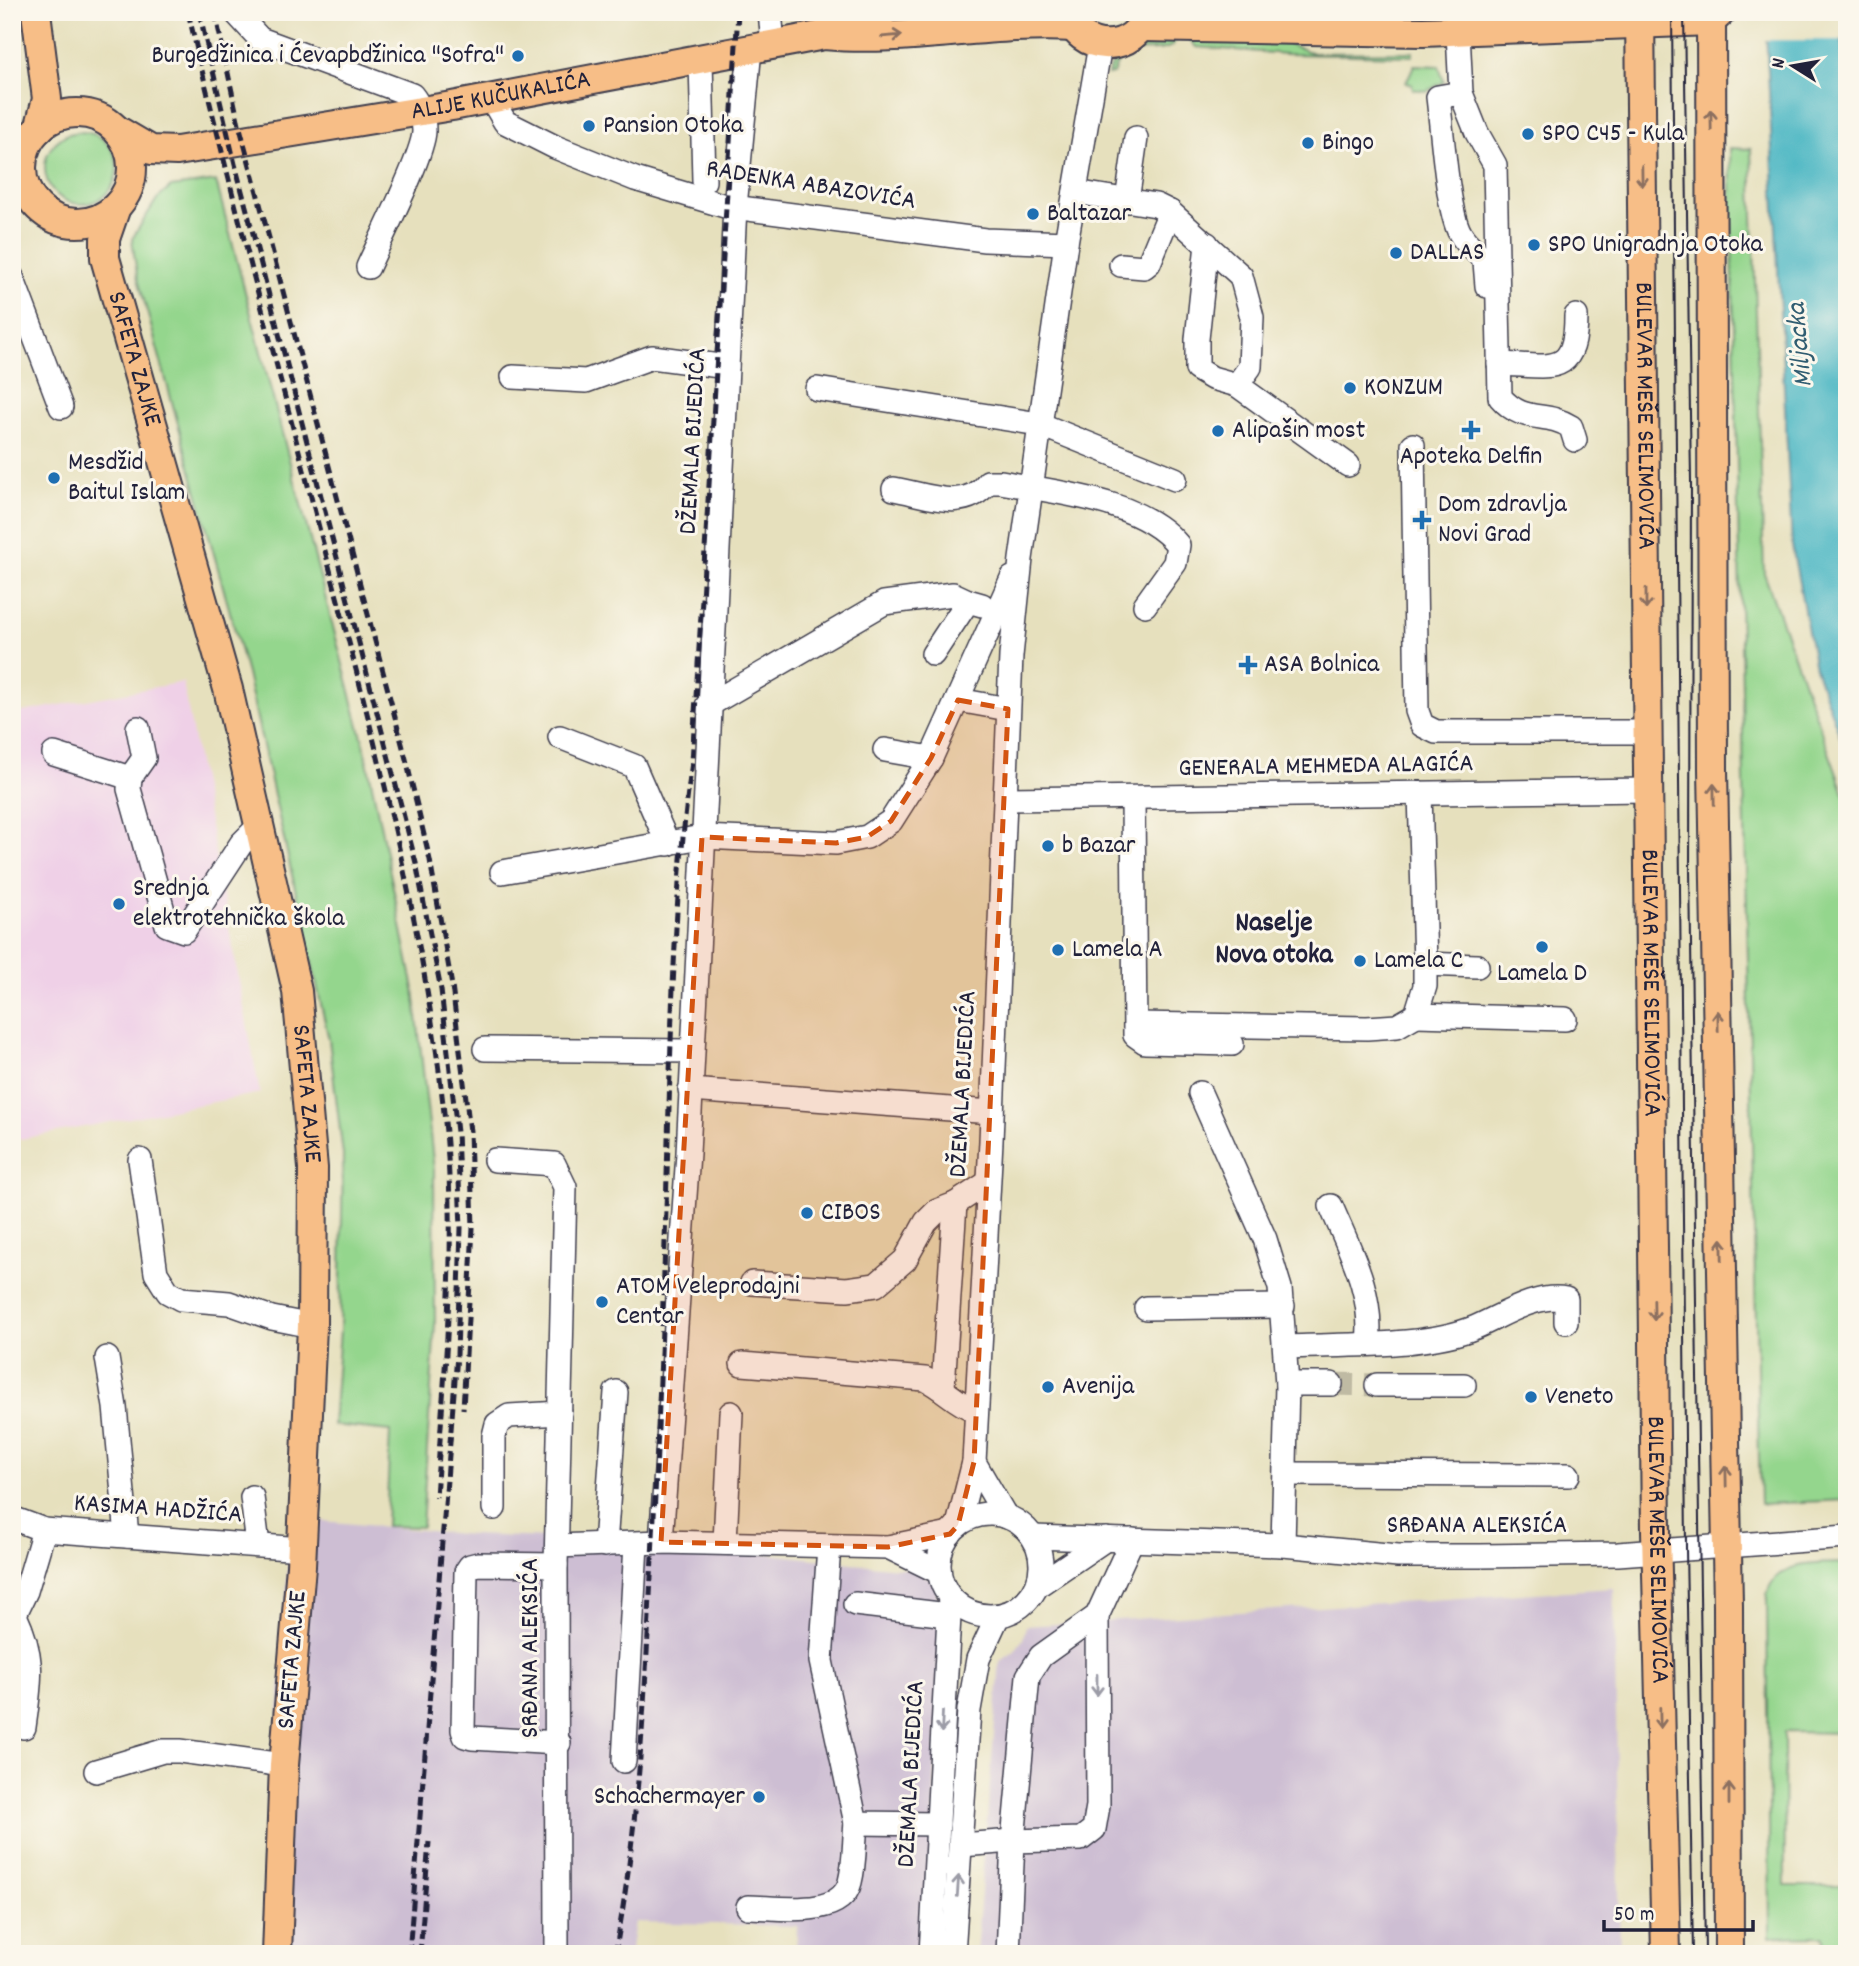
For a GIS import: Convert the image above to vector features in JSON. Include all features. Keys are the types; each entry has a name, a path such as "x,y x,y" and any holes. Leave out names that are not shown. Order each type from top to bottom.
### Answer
{"main road":[{"path":"36,12 47,99 39,129 24,156 19,188 48,215 65,222 83,223 101,218 122,200 131,160 127,144 117,130 103,120 87,114 46,81"},
{"name":"ALIJE KUČUKALIĆA","path":"824,35 849,16 883,12"},
{"path":"1071,20 1084,38 1100,45 1126,41 1144,20 1458,21 1714,15 1713,769 1727,1544 1729,1954"},
{"name":"BULEVAR MEŠE SELIMOVIĆA","path":"1640,18 1657,1552 1666,1954"},
{"name":"ALIJE KUČUKALIĆA","path":"117,130 151,150 177,152 491,99 824,35 860,38 1071,20"},
{"path":"39,129 53,119 70,114 87,114"},
{"name":"ALIJE KUČUKALIĆA","path":"122,200 154,165 177,152"},
{"name":"SAFETA ZAJKE","path":"122,200 105,239 105,258 228,689 260,825 297,991 313,1168 312,1326 302,1549 284,1765 276,1954"},
{"name":"SAFETA ZAJKE","path":"65,222 82,232 105,258"}],"street":[{"path":"235,12 260,39 412,95 421,111 424,132 418,153 368,267"},
{"name":"DŽEMALA BIJEDIĆA","path":"661,1542 691,1090 708,706 735,208 770,12"},
{"path":"1458,21 1461,93 1477,133 1495,165 1500,397 1512,411 1561,420 1572,427 1575,440"},
{"name":"DŽEMALA BIJEDIĆA","path":"954,1530 974,1462 992,1112 1008,709 1021,559 1066,243 1100,45"},
{"path":"701,60 704,181"},
{"path":"1461,93 1438,97 1455,222 1465,242 1485,262 1487,292"},
{"name":"RADENKA ABAZOVIĆA","path":"491,99 505,122 555,147 635,179 735,208 985,240 1066,243"},
{"path":"1127,201 1136,138"},
{"path":"1075,192 1156,205 1170,212 1241,276 1252,317 1250,368 1237,385"},
{"path":"1121,265 1144,267 1149,263 1170,212"},
{"path":"1207,244 1197,339 1197,369 1237,385 1348,465"},
{"path":"12,277 61,407"},
{"path":"1499,364 1557,366 1567,358 1576,344 1576,316"},
{"path":"513,376 586,381 652,357 727,367"},
{"path":"817,389 1040,424 1175,480"},
{"path":"1413,445 1418,711 1422,725 1436,732 1646,732"},
{"path":"894,489 963,501 979,495 988,482 1129,510 1166,530 1178,545 1175,564 1145,605"},
{"name":"DŽEMALA BIJEDIĆA","path":"702,838 836,843 867,837 891,821 931,758 1021,559"},
{"path":"708,706 884,603 953,594 998,609"},
{"path":"933,654 968,601"},
{"path":"958,700 1008,709"},
{"path":"138,728 144,758 130,778 129,789 167,925 184,930 241,844 260,825"},
{"path":"560,737 634,766 668,844"},
{"path":"885,750 931,758"},
{"path":"54,754 130,778"},
{"name":"GENERALA MEHMEDA ALAGIĆA","path":"1006,799 1647,790"},
{"path":"1416,1015 1425,986 1420,793"},
{"path":"1133,799 1135,1035 1145,1042 1232,1044"},
{"path":"502,872 702,838"},
{"path":"1425,964 1476,966"},
{"path":"1136,1024 1367,1028 1396,1027 1416,1015 1565,1019"},
{"path":"485,1049 692,1051"},
{"path":"691,1090 992,1112"},
{"path":"1200,1093 1265,1239 1278,1279 1283,1306 1287,1384 1283,1545"},
{"path":"140,1160 156,1273 168,1292 181,1299 229,1303 272,1318 312,1326"},
{"path":"495,1160 554,1164 565,1187 557,1555 478,1564 470,1566 466,1572 463,1730 465,1736 472,1738 559,1743"},
{"path":"752,1283 847,1289 876,1285 905,1260 926,1222 937,1211 956,1204 987,1183"},
{"path":"943,1387 956,1204"},
{"path":"1331,1206 1367,1293 1371,1318 1368,1343"},
{"path":"1285,1348 1451,1337 1518,1308 1555,1297 1566,1299 1566,1322"},
{"path":"1146,1308 1283,1306"},
{"path":"107,1358 115,1407 127,1536"},
{"path":"742,1364 925,1379 943,1387 960,1405 975,1409"},
{"path":"1287,1384 1331,1384"},
{"path":"1377,1385 1464,1385"},
{"path":"605,1545 616,1392"},
{"path":"494,1507 494,1436 498,1424 509,1416 561,1413"},
{"path":"725,1544 731,1413"},
{"path":"974,1462 1006,1517"},
{"path":"1286,1474 1568,1475"},
{"path":"253,1497 258,1545"},
{"path":"949,1606 939,1572 943,1545 954,1530 978,1515 1006,1517 1021,1524 1033,1537 1039,1552 1041,1569 1037,1586"},
{"name":"KASIMA HADŽIĆA","path":"12,1518 44,1530 302,1549"},
{"path":"23,1727 31,1670 27,1642 14,1618 44,1530"},
{"name":"SRĐANA ALEKSIĆA","path":"557,1954 557,1555 605,1545 661,1542 888,1547 954,1530"},
{"name":"SRĐANA ALEKSIĆA","path":"1033,1537 1283,1545 1398,1556 1657,1552 1727,1544 1847,1537"},
{"path":"855,1604 949,1606 971,1613 998,1616 1021,1605 1037,1586 1106,1539"},
{"path":"961,1845 1081,1839 1094,1829 1098,1805 1097,1616 1132,1540"},
{"path":"624,1760 636,1544"},
{"path":"748,1907 825,1908 841,1899 850,1884 856,1823 821,1661 828,1546"},
{"name":"SRĐANA ALEKSIĆA","path":"888,1547 939,1572"},
{"name":"DŽEMALA BIJEDIĆA","path":"931,1954 949,1606"},
{"name":"DŽEMALA BIJEDIĆA","path":"953,1954 969,1710 978,1659 998,1616"},
{"path":"1008,1954 1013,1841 1028,1676 1041,1656 1097,1616"},
{"path":"96,1771 163,1751 284,1765"},
{"path":"856,1823 938,1824"}],"highlighted area":[{"path":"958,700 1008,709 974,1462 958,1525 950,1534 888,1547 661,1542 702,837 836,843 867,837 891,821 931,758"}],"shaded area":[{"name":"Srednja elektrotehnička škola","path":"183,682 260,1093 16,1140 12,1118 12,714"},
{"path":"291,1518 472,1535 661,1542 915,1570 936,1583 939,1626 930,1954 796,1954 797,1926 635,1922 630,1954 264,1954"},
{"path":"1614,1588 1620,1954 976,1954 1000,1661 1014,1652 1023,1639 1026,1626"}],"green space":[{"path":"1088,12 1127,12 1118,22 1107,25 1097,22"},
{"path":"1188,12 1418,12 1418,15 1188,19"},
{"path":"1176,37 1173,45 1165,49 1131,51 1118,62 1113,74 1108,75 1112,65 1126,50 1145,42"},
{"path":"1189,38 1283,42 1313,53 1413,52 1413,56 1286,54 1196,47"},
{"path":"1414,65 1439,66 1444,82 1427,91 1413,89 1412,84 1406,83"},
{"path":"81,132 101,138 111,148 117,168 111,188 101,198 81,204 61,198 51,188 45,168 51,148 61,138"},
{"path":"1730,148 1751,149 1764,573 1847,802 1847,1500 1760,1504"},
{"path":"216,181 363,741 414,989 434,1170 435,1324 422,1527 386,1526 390,1431 333,1425 340,1330 343,1155 329,1040 247,674 137,275 132,239 157,199 171,187"},
{"path":"1847,1563 1847,1733 1784,1732 1785,1886 1847,1886 1847,1954 1825,1954 1824,1936 1770,1937 1767,1595 1772,1583 1788,1569 1811,1564"}],"water":[{"name":"Miljacka","path":"1765,12 1841,12 1847,149 1847,755 1815,668 1792,546"}],"pier":[{"path":"1762,12 1844,12 1845,40 1764,40"}],"tunnel":[{"path":"1331,1384 1377,1385"}],"tram line":[{"path":"1672,12 1686,1548 1693,1954"},
{"path":"1684,12 1691,480 1690,870 1705,1954"}],"railway":[{"path":"188,12 383,776 427,988 446,1132 450,1223 448,1315 436,1497"},
{"path":"199,12 235,164 416,863 441,990 457,1132 461,1228 457,1355 409,1954"},
{"path":"215,12 238,120 406,759 430,860 452,986 470,1131 473,1228 463,1409"},
{"path":"615,1954 629,1865 645,1686 675,950 681,856 692,762 738,12"},
{"path":"420,1954 429,1842"}],"place":[{"name":"Burgedžinica i Ćevapbdžinica \"Sofra\"","path":"518,56"},
{"name":"Pansion Otoka","path":"589,126"},
{"name":"SPO C45 - Kula","path":"1528,134"},
{"name":"Bingo","path":"1308,143"},
{"name":"Baltazar","path":"1033,214"},
{"name":"SPO Unigradnja Otoka","path":"1534,245"},
{"name":"DALLAS","path":"1396,253"},
{"name":"KONZUM","path":"1350,388"},
{"name":"Apoteka Delfin","path":"1471,430"},
{"name":"Alipašin most","path":"1218,431"},
{"name":"Mesdžid Baitul Islam","path":"54,478"},
{"name":"Dom zdravlja Novi Grad","path":"1422,520"},
{"name":"ASA Bolnica","path":"1248,665"},
{"name":"b Bazar","path":"1048,846"},
{"name":"Srednja elektrotehnička škola","path":"119,904"},
{"name":"Lamela D","path":"1542,947"},
{"name":"Lamela A","path":"1058,950"},
{"name":"Lamela C","path":"1360,961"},
{"name":"CIBOS","path":"807,1213"},
{"name":"ATOM Veleprodajni Centar","path":"602,1302"},
{"name":"Avenija","path":"1048,1387"},
{"name":"Veneto","path":"1531,1397"},
{"name":"Schachermayer","path":"759,1797"}],"district":[{"name":"Naselje Nova otoka","path":"1274,941"}]}
